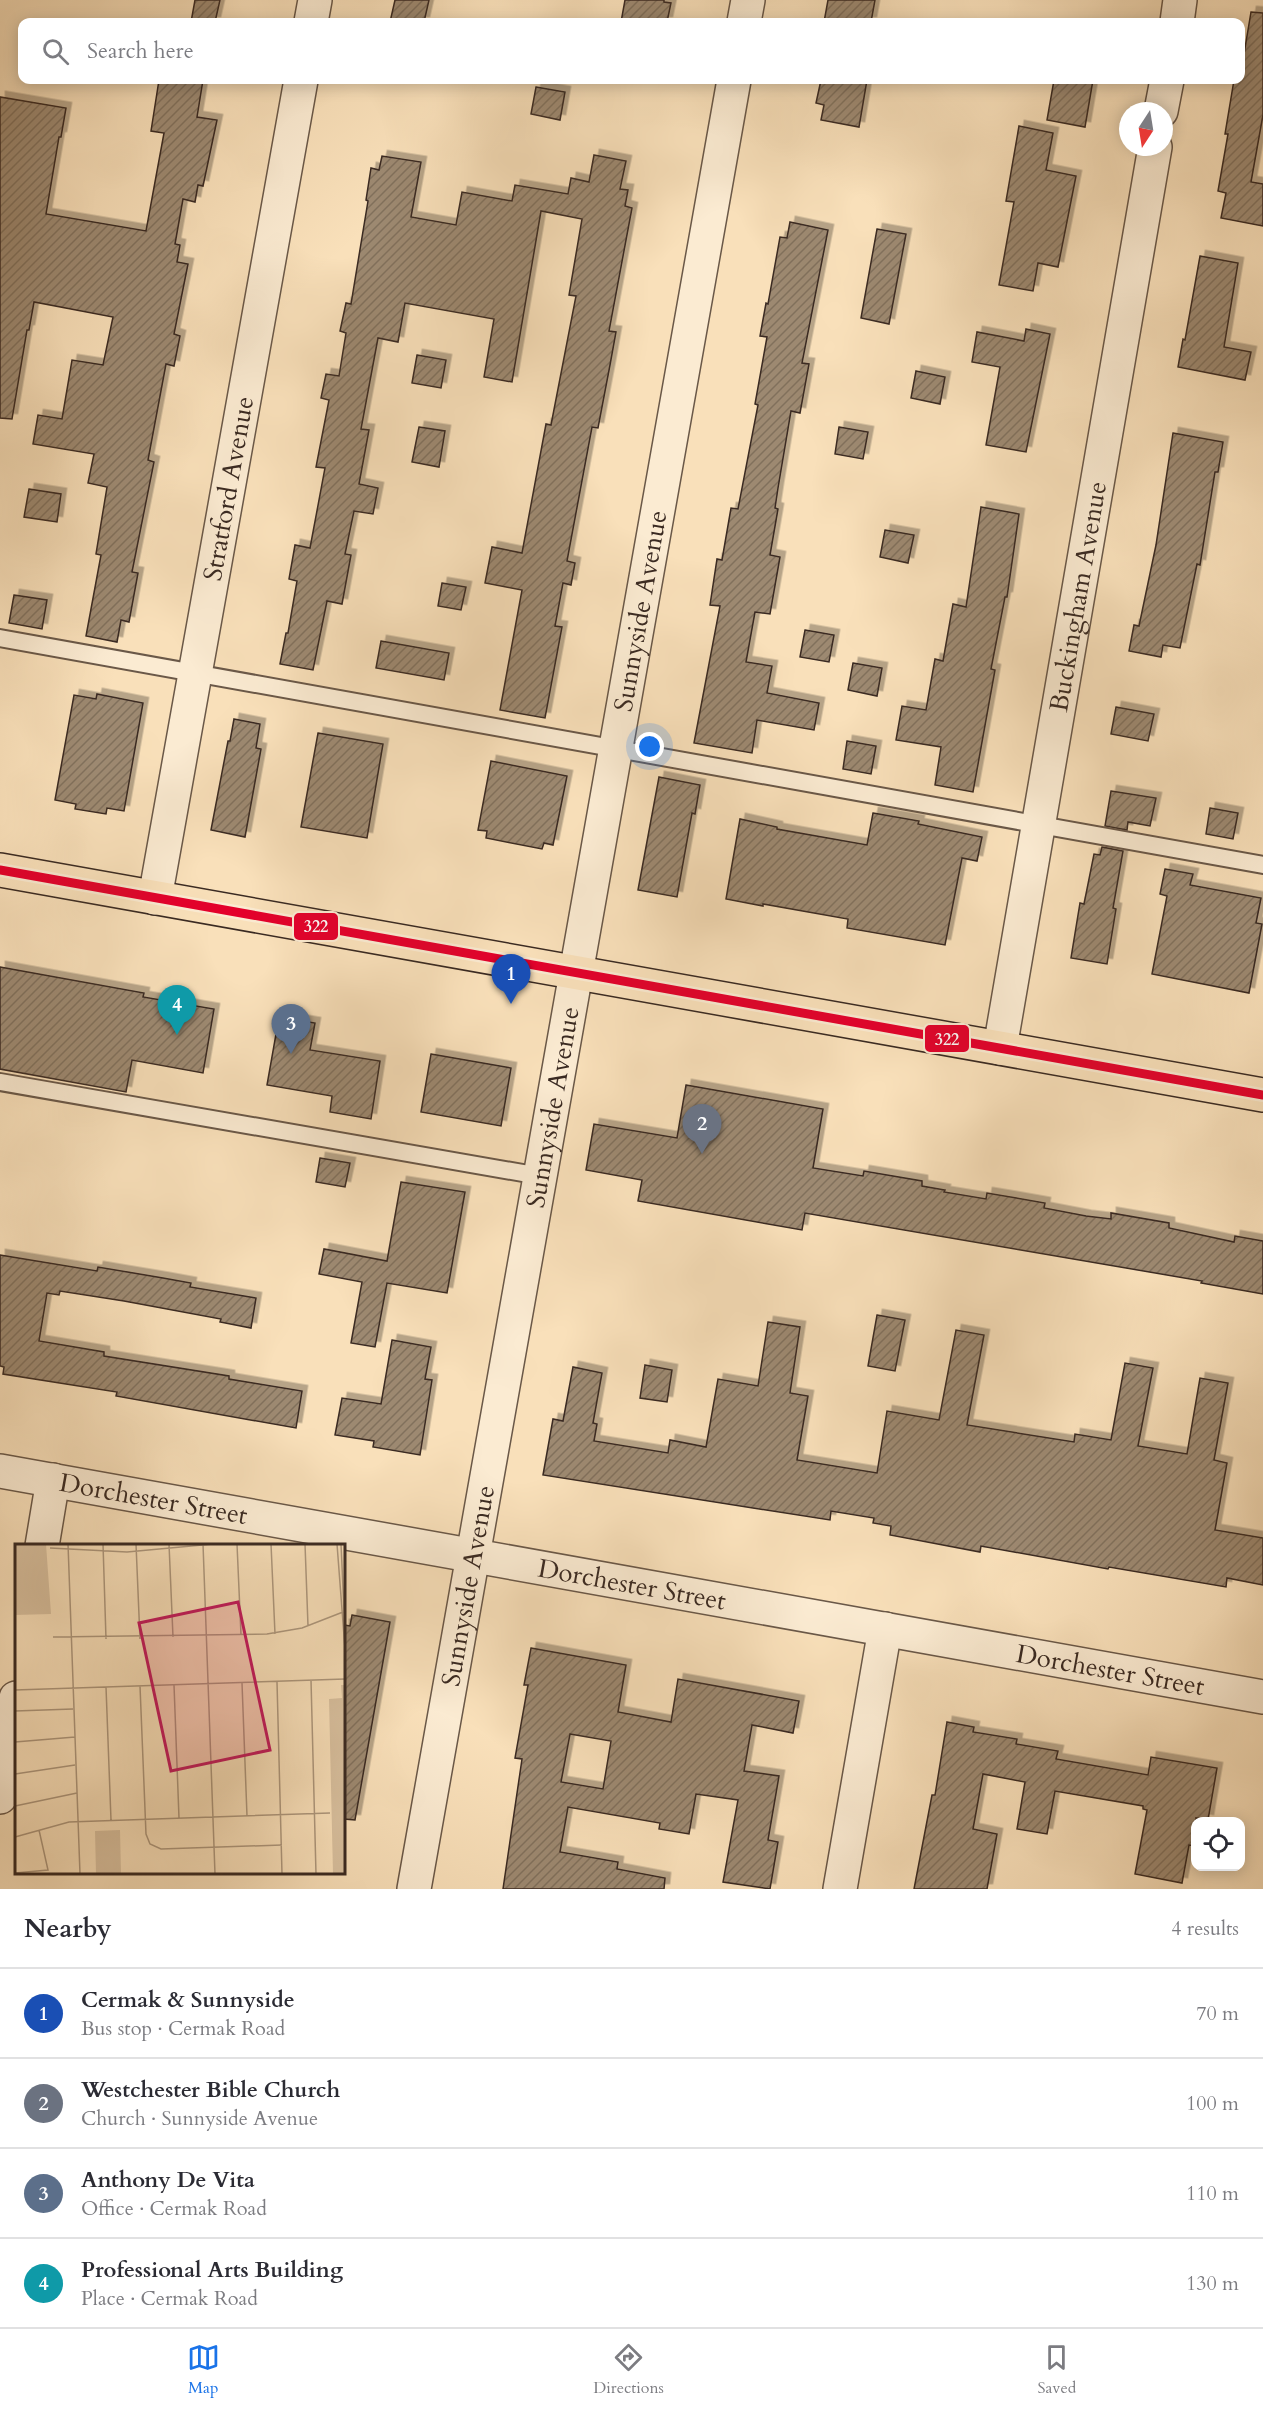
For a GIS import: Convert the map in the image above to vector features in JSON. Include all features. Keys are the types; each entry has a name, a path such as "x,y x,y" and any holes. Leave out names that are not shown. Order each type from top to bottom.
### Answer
{"main road":[{"path":"0,870 1263,1095"}],"street":[{"path":"312,18 315,0"},
{"path":"745,18 748,0"},
{"path":"1178,18 1180,0"},
{"name":"Stratford Avenue","path":"155,898 300,84"},
{"name":"Sunnyside Avenue","path":"414,1889 471,1555 733,84"},
{"path":"1163,102 1166,84"},
{"name":"Buckingham Avenue","path":"999,1048 1153,156"},
{"name":"Dorchester Street","path":"0,1471 1263,1697"},
{"path":"42,1544 53,1480"},
{"path":"840,1889 885,1629"},
{"path":"0,1797 15,1704"}],"lane":[{"path":"0,638 1263,865"},
{"path":"0,1082 540,1176"}],"building":[{"path":"195,0 220,0 216,18 192,18"},
{"path":"395,0 429,0 425,18 391,18"},
{"path":"625,0 664,0 664,2 671,3 668,18 622,18"},
{"path":"828,0 875,0 872,18 825,18"},
{"path":"1251,12 1263,13 1263,115 1251,182 1263,184 1263,226 1221,218 1226,193 1218,191 1228,134 1225,134 1233,84 1245,84 1245,48"},
{"path":"158,84 202,84 197,117 217,120 203,186 198,185 195,202 183,199 175,244 180,245 177,262 188,264 174,334 180,336 174,366 166,364 148,460 154,462 132,572 138,573 129,622 121,620 117,642 86,636 101,555 96,554 107,487 88,483 94,454 33,444 38,415 62,419 72,360 103,365 113,317 34,302 12,419 0,418 0,97 66,108 46,214 146,231 164,133 151,131"},
{"path":"820,84 866,84 859,127 821,120 824,105 816,103"},
{"path":"1053,84 1092,84 1085,127 1047,120"},
{"path":"536,87 565,92 560,120 531,114"},
{"path":"1019,126 1053,133 1046,170 1076,176 1058,267 1038,263 1033,291 999,285 1014,202 1006,201"},
{"path":"594,155 626,161 620,189 628,190 625,206 632,208 609,331 616,332 610,365 598,428 592,427 567,561 575,563 571,585 563,583 555,626 562,627 545,718 500,710 522,590 485,583 492,547 522,553 546,424 551,425 576,296 569,295 582,219 541,211 512,382 484,377 494,319 405,303 398,342 378,338 361,429 369,430 359,484 378,488 373,514 354,511 345,554 351,555 342,604 327,601 313,670 280,664 297,581 289,579 295,545 310,548 325,468 316,467 329,400 321,398 326,374 339,376 346,333 340,331 346,303 351,304 368,201 366,200 371,168 379,170 382,156 421,162 411,217 456,225 462,192 512,201 515,185 568,194 571,178 589,182"},
{"path":"790,222 828,230 802,363 809,364 800,413 791,411 778,488 775,508 778,509 770,555 780,557 770,614 755,612 746,662 772,666 767,693 819,703 814,730 757,720 752,753 694,743 720,606 710,605 717,559 722,560 731,508 738,509 758,405 755,404 767,337 760,336 780,237 787,238"},
{"path":"877,229 906,234 889,324 861,318"},
{"path":"1200,256 1238,263 1224,347 1251,352 1245,380 1178,367"},
{"path":"1026,329 1050,334 1026,452 986,445 1000,367 972,362 977,332 1024,341"},
{"path":"417,355 446,360 441,388 412,383"},
{"path":"916,371 945,377 940,404 911,398"},
{"path":"419,427 445,431 439,467 412,462"},
{"path":"839,427 868,432 863,459 835,454"},
{"path":"1173,433 1223,442 1218,472 1215,472 1200,565 1197,564 1180,648 1163,645 1161,657 1129,651 1134,625 1139,626 1156,545"},
{"path":"29,489 61,494 57,522 24,517"},
{"path":"981,507 1019,514 1007,597 1005,597 991,669 995,670 973,792 935,785 941,747 896,740 902,706 926,710 935,659 943,661 953,604 966,607"},
{"path":"885,530 914,535 908,563 880,557"},
{"path":"442,583 466,587 461,610 438,606"},
{"path":"14,595 47,600 42,629 9,623"},
{"path":"805,630 834,635 829,662 800,657"},
{"path":"381,641 449,653 444,680 376,668"},
{"path":"853,663 882,668 877,696 848,690"},
{"path":"97,694 143,703 124,811 107,808 106,814 75,809 76,804 55,800 74,695 96,699"},
{"path":"1116,707 1154,714 1148,741 1111,734"},
{"path":"234,719 260,724 256,748 261,749 245,837 211,830"},
{"path":"318,733 383,744 367,838 301,827"},
{"path":"847,741 876,746 871,774 843,769"},
{"path":"491,761 567,776 553,845 544,843 542,849 486,838 487,831 478,830"},
{"path":"659,777 700,785 695,814 692,813 677,897 638,890"},
{"path":"1111,791 1156,798 1150,826 1128,822 1127,830 1105,826"},
{"path":"1210,808 1238,813 1233,839 1206,834"},
{"path":"873,813 919,821 918,824 982,837 977,861 962,858 945,945 847,928 848,919 726,899 740,819 777,827 777,829 867,845"},
{"path":"1102,847 1123,851 1113,908 1116,909 1107,964 1071,958 1080,903 1084,904 1094,854 1100,855"},
{"path":"1165,869 1193,874 1190,885 1261,898 1256,923 1262,924 1249,993 1152,974 1167,896 1160,894"},
{"path":"0,967 144,993 143,997 214,1009 203,1073 132,1060 126,1092 0,1069"},
{"path":"279,1017 315,1023 310,1050 380,1061 371,1119 330,1112 332,1096 267,1085"},
{"path":"431,1054 511,1068 501,1126 421,1112"},
{"path":"686,1085 823,1109 813,1168 863,1176 864,1171 922,1181 922,1186 945,1190 944,1192 986,1199 987,1193 1045,1203 1044,1208 1086,1216 1111,1219 1111,1213 1169,1223 1169,1228 1234,1242 1235,1236 1263,1241 1263,1294 1201,1283 1202,1281 805,1213 802,1230 638,1201 642,1180 586,1170 594,1124 677,1138"},
{"path":"320,1158 350,1163 345,1187 316,1182"},
{"path":"401,1182 465,1192 447,1293 387,1283 375,1347 351,1343 362,1282 319,1274 324,1249 387,1261"},
{"path":"0,1255 97,1271 98,1267 191,1283 190,1287 256,1298 251,1328 220,1322 221,1319 124,1301 60,1291 59,1295 47,1293 39,1341 104,1352 104,1356 229,1376 229,1379 302,1391 296,1428 116,1396 117,1392 3,1374 4,1367 0,1366"},
{"path":"877,1315 905,1320 895,1371 868,1366"},
{"path":"768,1322 800,1327 790,1393 808,1396 797,1460 877,1473 887,1411 939,1420 956,1330 984,1335 967,1425 1074,1442 1075,1434 1111,1440 1125,1363 1153,1368 1138,1446 1187,1454 1200,1378 1228,1383 1214,1460 1227,1463 1215,1530 1263,1538 1263,1585 1227,1578 1226,1587 981,1546 980,1552 890,1535 891,1526 873,1523 874,1518 831,1511 830,1520 543,1475 553,1419 563,1421 573,1367 602,1373 593,1423 597,1424 594,1441 668,1453 670,1440 706,1447 718,1379 758,1386"},
{"path":"392,1340 431,1347 425,1379 432,1380 420,1455 373,1447 374,1441 335,1435 342,1398 381,1404"},
{"path":"645,1365 672,1370 667,1402 640,1398"},
{"path":"352,1615 390,1622 355,1820 345,1819 345,1625 350,1626"},
{"path":"531,1648 626,1665 618,1712 671,1722 678,1679 799,1701 793,1733 752,1725 744,1771 779,1776 768,1840 778,1842 770,1889 723,1882 738,1800 696,1794 689,1834 659,1829 660,1823 568,1807 560,1852 618,1862 617,1869 665,1878 664,1889 503,1889 522,1759 515,1758 528,1685 524,1685","holes":["570,1734 611,1741 603,1789 561,1782"]},
{"path":"947,1722 974,1727 973,1732 1017,1739 1016,1744 1058,1751 1056,1759 1148,1775 1151,1757 1217,1768 1209,1817 1191,1817 1191,1845 1189,1845 1182,1883 1135,1874 1147,1810 1143,1809 1143,1806 1055,1791 1047,1834 1017,1829 1025,1782 983,1774 973,1829 997,1834 987,1889 914,1889 932,1795 935,1795"}],"transit line":[{"name":"322","path":"0,870 1263,1095"}],"place":[{"name":"Cermak & Sunnyside","path":"511,1004"},
{"name":"Professional Arts Building","path":"177,1035"},
{"name":"Anthony De Vita","path":"291,1054"},
{"name":"Westchester Bible Church","path":"702,1154"}]}
